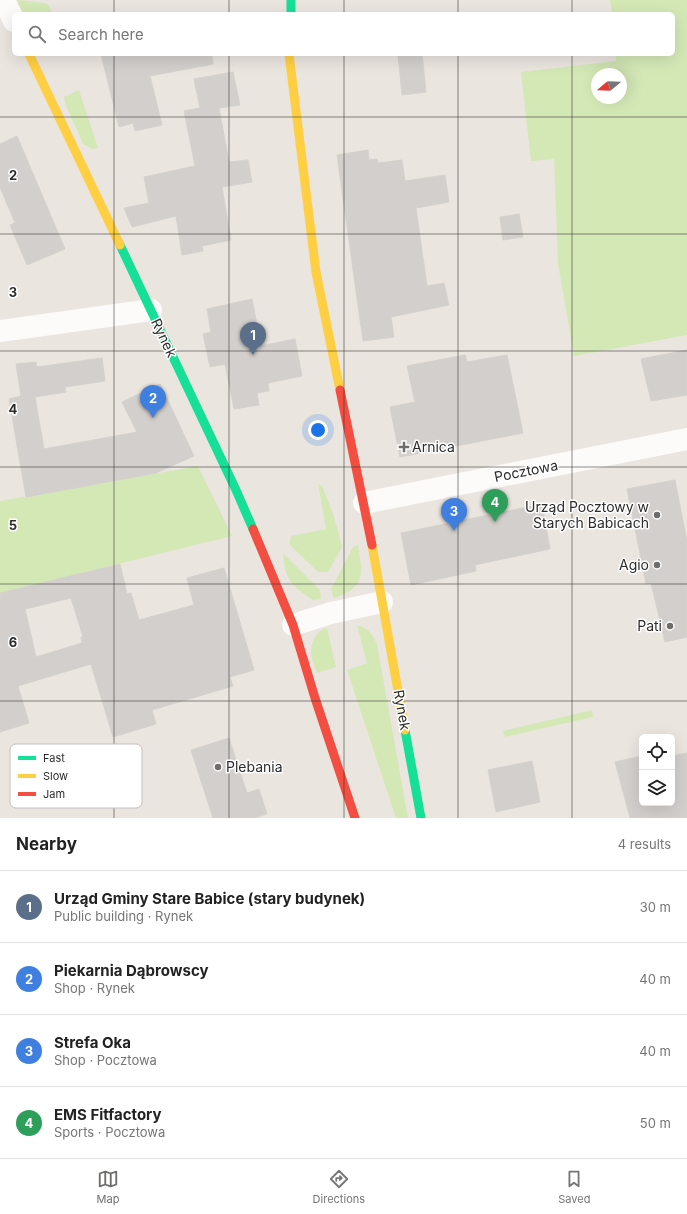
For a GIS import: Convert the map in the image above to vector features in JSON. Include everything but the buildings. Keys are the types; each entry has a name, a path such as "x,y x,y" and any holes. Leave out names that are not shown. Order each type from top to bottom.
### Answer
{"street":[{"path":"4,0 12,17"},
{"path":"290,12 291,0"},
{"name":"Rynek","path":"30,56 236,490 293,625 315,698 355,818"},
{"name":"Rynek","path":"289,56 316,272 364,503 421,818"},
{"path":"0,331 150,310"},
{"name":"Pocztowa","path":"364,503 687,439"},
{"path":"293,625 331,613 382,602"}],"green space":[{"path":"16,0 47,3 52,12 23,12"},
{"path":"610,0 687,0 687,335 574,356 558,264 554,159 531,161 521,72 616,61 616,56 675,56 675,12 612,12"},
{"path":"79,90 98,148 92,149 83,144 65,103 64,97"},
{"path":"198,466 232,536 0,593 0,501"},
{"path":"318,484 322,486 334,516 342,547 328,572 318,572 290,545 291,536 326,529"},
{"path":"358,545 361,564 360,578 352,589 334,598 331,589 353,547"},
{"path":"283,553 320,590 321,599 313,600 295,586 285,569"},
{"path":"357,625 369,632 377,644 408,818 396,818 347,670 367,663"},
{"path":"327,628 336,667 317,673 312,660 311,649 317,634 323,629"},
{"path":"592,710 593,717 505,737 503,731"}],"traffic: fast":[{"path":"291,0 291,12"},
{"path":"120,245 253,529"},
{"path":"405,730 421,818"}],"traffic: slow":[{"path":"30,56 120,245"},
{"path":"289,56 316,272 340,390"},
{"path":"372,545 405,730"}],"traffic: jam":[{"path":"340,390 372,545"},
{"path":"253,529 293,625 315,698 355,818"}],"place":[{"name":"Urząd Gminy Stare Babice (stary budynek)","path":"253,355"},
{"name":"Piekarnia Dąbrowscy","path":"153,418"},
{"name":"Arnica","path":"404,447"},
{"name":"Urząd Pocztowy w Starych Babicach","path":"657,515"},
{"name":"EMS Fitfactory","path":"495,522"},
{"name":"Strefa Oka","path":"454,531"},
{"name":"Agio","path":"657,565"},
{"name":"Pati","path":"670,626"},
{"name":"Plebania","path":"218,767"}]}
